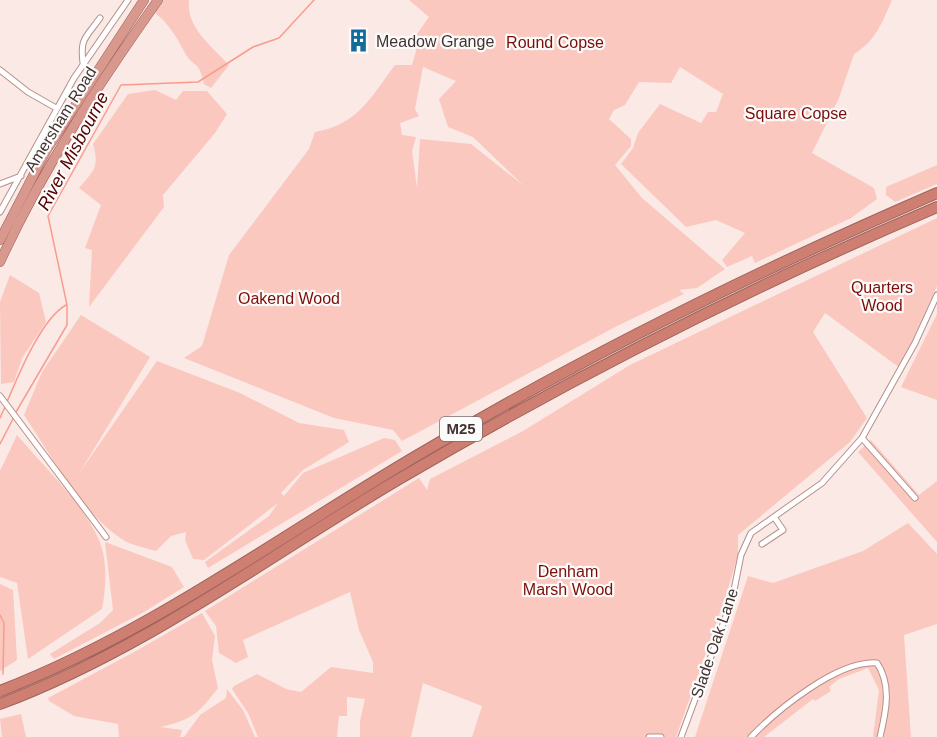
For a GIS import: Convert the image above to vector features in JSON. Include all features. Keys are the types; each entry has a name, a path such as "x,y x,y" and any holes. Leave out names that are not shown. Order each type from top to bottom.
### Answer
{"highway":[{"path":"0,240 47,149 100,64 144,0"},
{"name":"Amersham Road","path":"0,262 23,210 55,154 108,70 158,0"},
{"name":"M25","path":"0,691 71,661 153,618 377,479 553,379 762,273 937,193"},
{"name":"M25","path":"0,704 73,674 161,627 374,494 560,388 772,280 937,207"}],"street":[{"path":"0,212 22,175 56,108 83,64 128,0"},
{"path":"83,64 80,52 82,42 100,18"},
{"path":"0,70 28,93 56,108"},
{"path":"0,184 22,175"},
{"name":"Slade Oak Lane","path":"681,737 715,639 732,600 741,555 751,533 822,483 862,438 915,343 937,296"},
{"path":"0,396 106,537"},
{"path":"862,438 915,498"},
{"path":"762,544 783,530 774,517"},
{"path":"751,737 794,697 851,667 867,662 877,663 886,682 887,698 880,737"},
{"path":"650,737 661,737"}],"green space":[{"path":"163,0 189,0 189,10 196,28 229,65 211,88 204,84 198,67 188,58 168,26 154,12"},
{"path":"409,0 892,0 873,37 854,54 839,98 812,153 874,188 877,199 851,218 755,263 752,256 727,267 722,260 745,233 716,220 686,227 621,164 633,148 638,133 660,104 701,123 708,112 716,112 723,94 680,67 671,83 639,82 625,105 614,110 609,119 631,139 631,146 615,165 642,198 725,269 697,288 679,290 684,294 619,325 402,441 393,430 334,418 184,358 202,346 229,255 309,149 315,132 343,123 353,116 370,99 395,65 412,65 416,51 412,41 429,17","holes":["423,67 456,81 439,99 448,127 473,137 524,186 471,144 420,139 417,188 412,151 416,137 402,135 400,123 419,116 415,109"]},
{"path":"155,90 176,100 183,91 207,91 227,114 215,133 163,195 164,207 89,307 92,250 85,248 101,205 79,188 94,169 96,159 93,144 128,94"},
{"path":"937,165 937,184 895,202 886,195 886,187"},
{"path":"937,218 937,286 900,368 825,313 813,332 867,418 850,442 738,535 738,555 726,596 676,737 472,737 482,706 423,683 411,737 360,737 360,721 365,699 347,697 347,716 339,716 337,737 258,737 248,713 232,689 234,686 257,674 286,689 301,692 331,667 373,673 373,662 359,630 350,592 243,640 248,657 236,663 219,653 216,626 205,611 419,478 427,490 430,479 523,431 630,365"},
{"path":"10,275 39,293 46,322 22,358 14,382 1,384 0,302"},
{"path":"937,314 937,400 901,387"},
{"path":"81,315 150,357 80,472 157,361 240,393 299,423 344,430 349,442 303,470 281,493 284,496 303,473 384,438 395,440 402,451 208,568 205,562 269,516 278,503 204,560 193,559 185,540 186,532 171,536 156,551 136,546 110,530 82,501 24,415 42,372"},
{"path":"17,435 83,512 99,540 105,566 102,609 28,659 17,583 0,577 0,471"},
{"path":"871,440 919,495 937,481 937,542 858,452"},
{"path":"908,523 937,554 937,624 904,635 911,737 873,737 879,690 868,668 839,679 829,687 831,691 815,701 813,699 764,737 695,737 748,576 773,583 863,551"},
{"path":"105,542 172,567 184,587 144,612 54,659 50,654 100,623 113,610"},
{"path":"0,584 13,590 17,660 0,671"},
{"path":"202,613 215,636 212,660 218,688 194,714 160,727 182,730 180,737 119,737 118,724 74,716 49,701 48,698"},
{"path":"227,689 243,710 255,737 184,737 200,715 226,698"},
{"path":"21,714 26,737 2,737 0,719"}],"waterway":[{"name":"River Misbourne","path":"16,412 67,325 67,305 48,216 121,85 198,82 253,47 279,38 314,0"},
{"name":"River Misbourne","path":"7,402 39,335 48,322 66,305"},
{"name":"River Misbourne","path":"0,418 5,407"},
{"name":"River Misbourne","path":"0,444 14,417"},
{"name":"River Misbourne","path":"0,615 4,623 3,674"}],"place":[{"name":"Meadow Grange","path":"358,41"}],"park label":[{"name":"Round Copse","path":"555,42"},
{"name":"Square Copse","path":"796,113"},
{"name":"Quarters Wood","path":"882,296"},
{"name":"Oakend Wood","path":"289,298"},
{"name":"Denham Marsh Wood","path":"568,580"}]}
